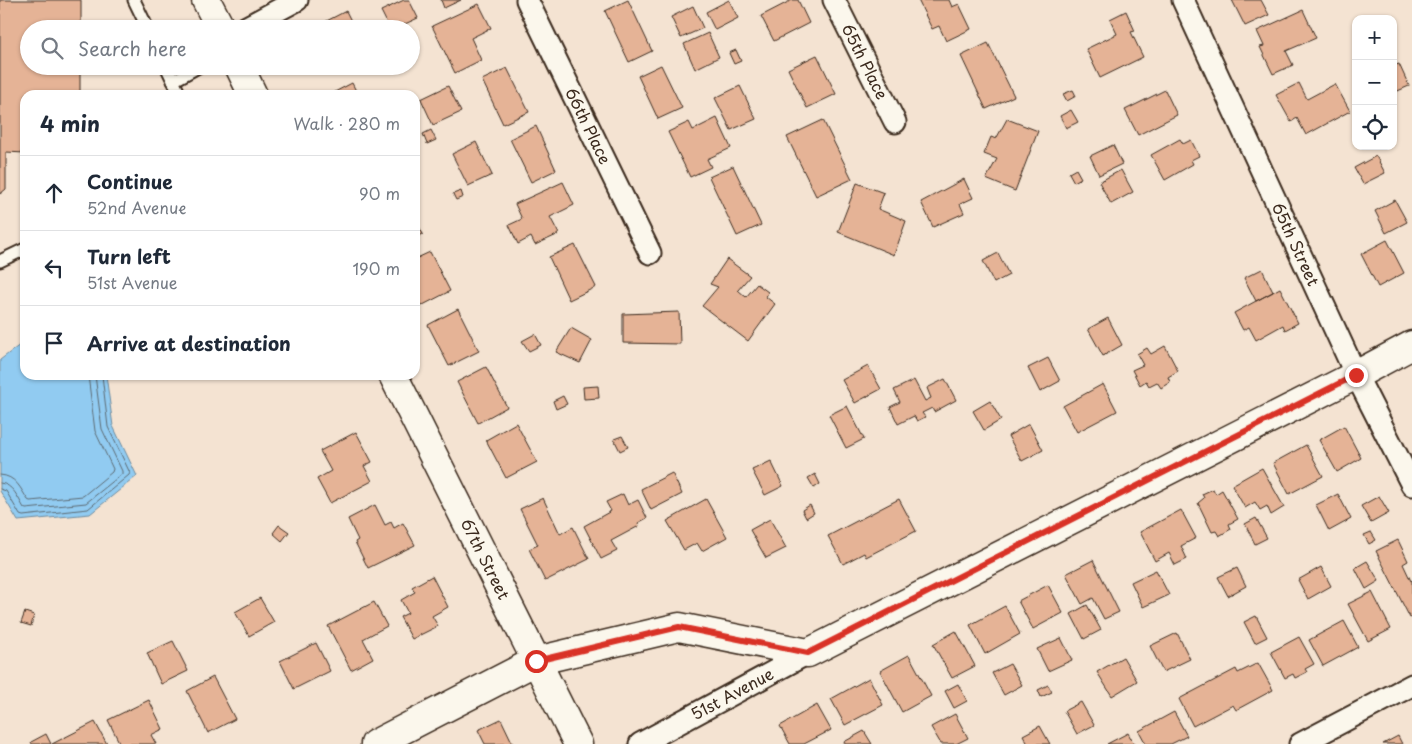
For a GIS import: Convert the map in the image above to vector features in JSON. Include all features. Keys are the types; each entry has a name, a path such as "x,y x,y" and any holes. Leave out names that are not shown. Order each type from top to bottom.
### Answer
{"street":[{"path":"206,0 216,20"},
{"path":"260,20 297,0"},
{"name":"66th Place","path":"527,0 650,253"},
{"name":"65th Place","path":"834,0 895,122"},
{"name":"65th Street","path":"1183,0 1356,375 1412,485"},
{"path":"243,75 251,90"},
{"name":"51st Avenue","path":"640,744 808,653 1412,345"},
{"name":"67th Street","path":"395,380 578,744"},
{"path":"374,744 536,661 679,627 808,653"},
{"path":"1300,744 1412,685"}],"lane":[{"path":"134,0 144,20"},
{"path":"170,75 178,90"},
{"path":"173,81 184,75"},
{"path":"0,262 20,252"}],"water":[{"path":"20,345 20,380 107,380 113,426 137,476 90,514 18,521 0,491 0,360"}],"building":[{"path":"0,0 81,0 81,20 20,20 20,75 80,75 80,90 20,90 20,153 6,152 6,189 0,194"},
{"path":"404,0 409,0 418,18 414,20 386,20 381,11"},
{"path":"441,0 461,0 444,8"},
{"path":"628,0 652,51 629,62 605,11"},
{"path":"729,0 738,18 715,30 706,12"},
{"path":"792,0 798,0 809,23 774,41 761,16"},
{"path":"918,0 949,0 952,7 959,4 971,29 946,41 939,26 932,29"},
{"path":"1232,0 1261,0 1269,15 1245,26"},
{"path":"479,4 491,28 471,38 481,60 455,73 432,26"},
{"path":"693,6 703,28 681,38 671,17"},
{"path":"1303,10 1316,38 1286,51 1293,65 1273,74 1260,47 1264,46 1257,31"},
{"path":"346,11 350,20 328,20"},
{"path":"1126,11 1135,31 1131,32 1143,57 1100,78 1086,49 1117,34 1110,19"},
{"path":"708,33 719,57 695,69 684,44"},
{"path":"988,43 1014,96 986,109 961,56"},
{"path":"736,50 741,61 734,64 729,53"},
{"path":"817,55 836,94 807,108 788,69"},
{"path":"1399,64 1409,86 1397,91 1397,65"},
{"path":"661,65 682,108 658,119 638,76"},
{"path":"507,68 529,112 503,124 482,80"},
{"path":"352,83 356,90 339,90"},
{"path":"1299,83 1307,99 1335,84 1350,111 1306,135 1297,118 1291,122 1276,95"},
{"path":"448,86 461,112 433,125 421,99"},
{"path":"740,86 756,119 731,130 715,98"},
{"path":"1073,90 1076,96 1067,101 1063,94"},
{"path":"1165,90 1177,115 1138,135 1125,110"},
{"path":"1071,110 1078,122 1066,128 1060,116"},
{"path":"717,118 731,148 707,159 711,167 690,177 668,132 689,122 693,130"},
{"path":"1007,119 1038,131 1015,191 986,179 997,159 984,154 991,137 996,139"},
{"path":"823,120 852,179 816,196 787,137"},
{"path":"536,126 556,170 531,182 510,139"},
{"path":"431,130 436,140 427,144 423,134"},
{"path":"1180,139 1183,144 1191,140 1199,156 1191,160 1193,164 1165,180 1151,155"},
{"path":"476,142 492,175 468,186 452,154"},
{"path":"1113,145 1122,164 1099,175 1090,156"},
{"path":"1376,156 1385,173 1363,184 1354,168"},
{"path":"733,166 761,225 737,236 709,177"},
{"path":"1076,169 1081,178 1074,182 1069,173"},
{"path":"1121,170 1133,192 1111,204 1099,182"},
{"path":"964,179 973,198 960,204 964,213 933,227 921,202"},
{"path":"563,182 574,205 550,217 559,234 535,245 531,237 518,244 509,225 522,219 515,204"},
{"path":"857,183 884,193 878,209 906,221 894,255 838,232"},
{"path":"461,191 463,197 456,200 453,194"},
{"path":"1395,200 1407,222 1386,233 1375,211"},
{"path":"1387,240 1404,273 1378,287 1361,254"},
{"path":"575,245 596,287 569,300 549,257"},
{"path":"430,252 450,291 421,306 420,304 420,257"},
{"path":"998,253 1009,275 994,283 983,261"},
{"path":"727,259 750,276 738,290 746,297 757,284 768,292 766,297 775,304 748,341 702,306 718,287 710,284"},
{"path":"1262,269 1273,292 1256,301 1244,278"},
{"path":"1280,288 1298,323 1285,330 1283,325 1256,340 1249,327 1243,330 1234,313"},
{"path":"458,309 479,351 449,366 428,325"},
{"path":"679,312 680,344 623,343 623,314"},
{"path":"1108,318 1122,345 1103,356 1088,329"},
{"path":"571,328 592,340 580,363 556,352"},
{"path":"535,334 541,345 529,351 522,341"},
{"path":"1165,346 1178,371 1168,377 1170,382 1161,388 1157,382 1149,386 1146,381 1140,385 1132,370 1143,365 1137,354 1147,348 1151,354"},
{"path":"1048,358 1060,381 1040,392 1028,368"},
{"path":"868,366 881,389 855,403 842,380"},
{"path":"486,367 507,407 478,423 457,382"},
{"path":"945,379 956,400 934,412 932,408 922,413 925,417 917,421 914,416 898,424 890,407 900,402 894,390 914,380 925,401 931,398 927,388"},
{"path":"1103,384 1117,411 1077,432 1063,406"},
{"path":"598,386 599,398 584,399 583,387"},
{"path":"563,396 567,404 556,409 553,401"},
{"path":"990,401 1001,420 984,430 973,411"},
{"path":"847,406 864,439 846,448 829,415"},
{"path":"516,423 537,462 506,478 486,440"},
{"path":"1029,424 1043,450 1022,461 1008,436"},
{"path":"1344,426 1361,458 1337,472 1319,440"},
{"path":"356,432 372,462 364,466 372,481 330,503 317,479 331,471 320,451"},
{"path":"622,436 628,447 620,451 614,439"},
{"path":"1306,445 1323,476 1289,494 1273,463"},
{"path":"771,461 783,486 765,495 752,470"},
{"path":"1262,468 1284,507 1271,515 1267,506 1260,510 1255,502 1245,508 1232,485"},
{"path":"672,473 682,494 651,510 641,489"},
{"path":"815,474 820,484 814,488 808,478"},
{"path":"1213,489 1216,494 1222,490 1238,519 1229,524 1231,529 1219,536 1216,531 1212,532 1198,503 1204,498 1202,494"},
{"path":"623,494 628,505 638,500 647,518 638,523 639,526 611,541 617,551 601,559 584,526 611,511 606,502"},
{"path":"1338,494 1351,519 1329,531 1316,505"},
{"path":"1379,496 1389,513 1371,523 1361,506"},
{"path":"543,498 560,534 573,527 589,559 545,581 529,549 538,545 520,509"},
{"path":"706,499 727,537 702,551 697,543 684,550 667,521"},
{"path":"899,499 916,531 866,557 864,553 843,564 828,536"},
{"path":"375,505 385,525 391,522 394,528 403,523 415,545 368,568 355,542 358,540 348,519"},
{"path":"810,505 814,513 806,518 802,510"},
{"path":"1181,510 1196,538 1181,546 1187,559 1175,565 1169,553 1155,561 1140,532"},
{"path":"1256,518 1267,538 1255,544 1245,524"},
{"path":"770,519 786,548 766,558 750,530"},
{"path":"279,525 289,532 282,541 273,533"},
{"path":"1371,532 1376,540 1369,544 1364,535"},
{"path":"1398,540 1408,561 1403,564 1412,580 1412,617 1410,618 1376,551"},
{"path":"1093,560 1119,612 1104,619 1093,598 1082,604 1066,574"},
{"path":"1367,561 1379,581 1366,589 1355,568"},
{"path":"1321,567 1331,586 1308,599 1298,580"},
{"path":"1237,568 1246,586 1228,596 1218,577"},
{"path":"1156,570 1169,595 1143,607 1131,582"},
{"path":"432,576 448,607 432,616 438,626 412,639 400,617 408,613 401,600 415,592 412,587"},
{"path":"1048,585 1063,613 1033,629 1018,601"},
{"path":"1372,592 1391,629 1368,641 1348,604"},
{"path":"260,598 274,622 249,636 235,612"},
{"path":"374,602 387,626 363,639 373,658 351,670 328,626"},
{"path":"1087,605 1101,630 1084,639 1071,614"},
{"path":"1005,606 1020,634 985,654 970,625"},
{"path":"25,612 34,615 31,626 21,623"},
{"path":"1256,616 1267,637 1255,643 1244,622"},
{"path":"1344,621 1358,647 1323,666 1309,640"},
{"path":"956,631 975,666 952,678 933,644"},
{"path":"1177,633 1190,659 1163,672 1150,646"},
{"path":"1299,637 1314,664 1305,669 1307,672 1295,678 1293,674 1285,678 1271,652"},
{"path":"1061,638 1072,660 1048,671 1037,649"},
{"path":"173,641 188,671 161,684 147,653"},
{"path":"316,643 330,671 294,689 280,661"},
{"path":"909,655 931,696 902,712 880,671"},
{"path":"1123,657 1137,681 1112,696 1097,672"},
{"path":"1258,663 1273,690 1236,710 1233,705 1193,726 1179,699 1236,669 1238,673"},
{"path":"1010,664 1022,685 1004,695 992,673"},
{"path":"213,677 235,719 208,733 187,691"},
{"path":"869,678 883,705 845,725 831,699"},
{"path":"958,684 967,701 954,708 945,691"},
{"path":"1048,685 1052,692 1041,697 1038,690"},
{"path":"149,700 163,729 151,735 156,744 120,744 108,720"},
{"path":"1081,702 1094,725 1077,734 1064,711"},
{"path":"817,705 831,730 804,744 790,744 780,726"},
{"path":"1174,712 1187,736 1171,744 1146,744 1139,731"},
{"path":"955,714 968,738 956,744 941,744 931,727"},
{"path":"501,719 513,744 485,744 478,730"},
{"path":"95,722 107,744 52,744"},
{"path":"1040,726 1050,744 1028,744 1023,735"},
{"path":"864,731 872,744 845,744 844,742"},
{"path":"1128,733 1134,744 1107,744"},
{"path":"46,734 51,744 32,744 31,742"},
{"path":"1398,736 1402,744 1383,744"}],"route":[{"path":"536,661 679,627 808,653 1356,375"}]}
